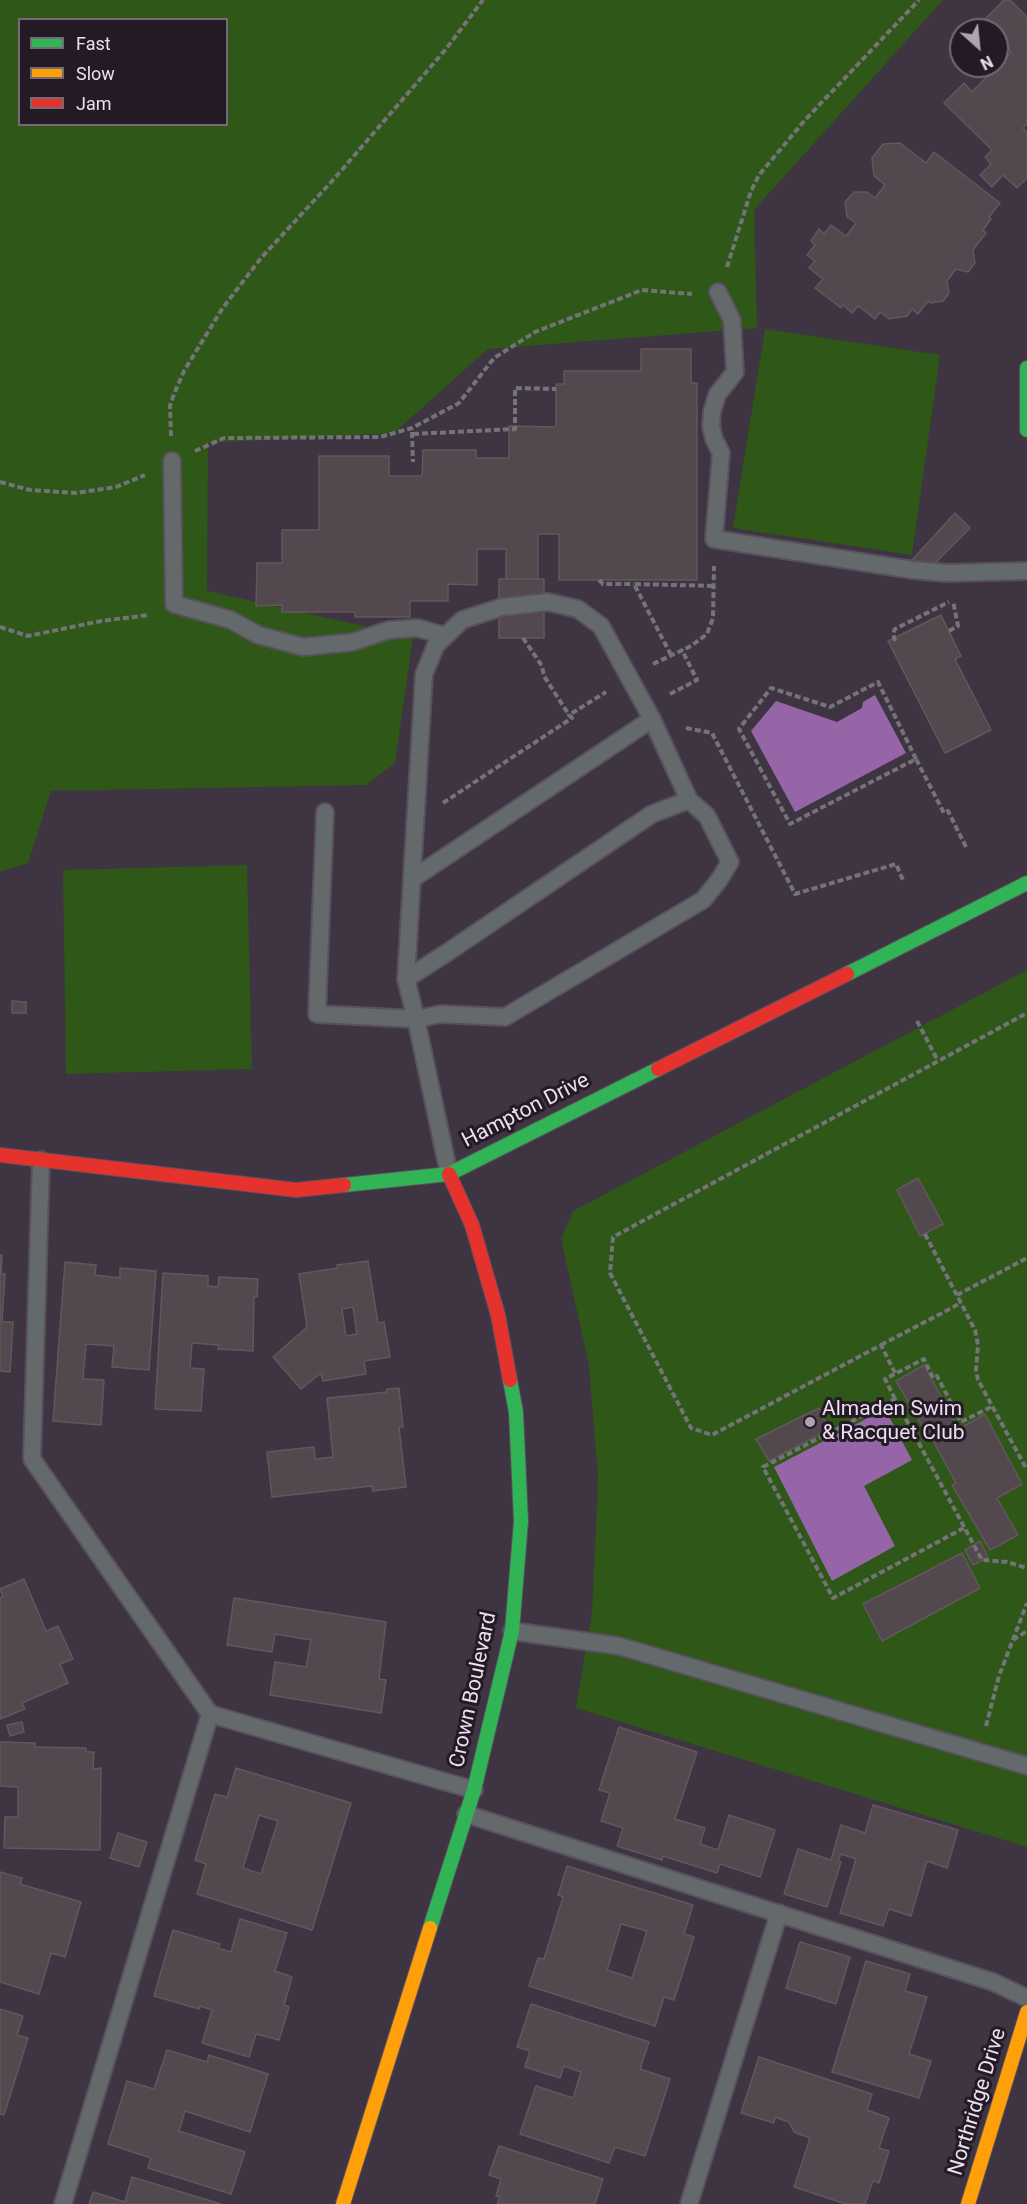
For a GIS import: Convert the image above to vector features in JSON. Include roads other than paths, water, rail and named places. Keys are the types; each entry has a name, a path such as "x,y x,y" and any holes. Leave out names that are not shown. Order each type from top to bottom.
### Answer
{"street":[{"path":"1027,368 1027,430"},
{"name":"Hampton Drive","path":"0,1155 296,1190 449,1174 1027,884"},
{"name":"Crown Boulevard","path":"343,2204 474,1790 512,1630 521,1521 516,1412 494,1304 472,1225 449,1174"},
{"name":"Northridge Drive","path":"968,2204 1027,2012"}],"lane":[{"path":"718,292 732,320 735,372 717,395 712,412 712,433 721,453 714,538 947,573 1027,571"},
{"path":"172,461 174,604 231,620 258,635 303,647 353,642 390,630 418,628 445,636"},
{"path":"325,812 317,1014 416,1019 441,1014 505,1017 703,900 730,862 707,816 689,800 652,719 601,626 578,609 548,602 502,607 462,620 436,645 424,674 406,979 416,1019 449,1174"},
{"path":"412,879 652,719"},
{"path":"406,979 652,814 689,800"},
{"path":"41,1160 32,1459 210,1714 474,1790"},
{"path":"512,1630 619,1646 1027,1766"},
{"path":"63,2204 210,1714"},
{"path":"466,1814 993,1982 1027,1998"},
{"path":"689,2204 779,1913"}],"place":[{"name":"Almaden Swim & Racquet Club","path":"810,1422"}]}
